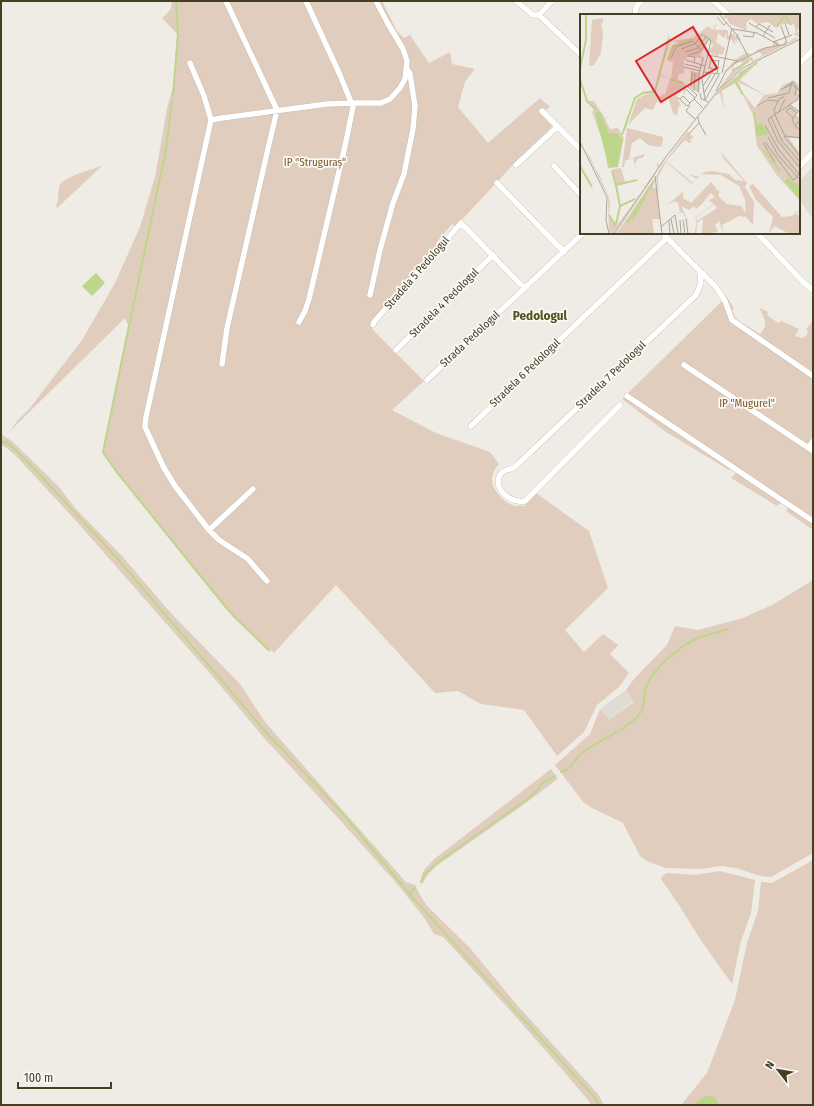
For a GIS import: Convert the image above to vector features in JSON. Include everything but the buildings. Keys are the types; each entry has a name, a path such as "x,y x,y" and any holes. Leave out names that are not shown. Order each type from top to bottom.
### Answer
{"street":[{"path":"222,364 227,328 277,110 226,1"},
{"path":"299,322 305,311 309,298 353,107 306,1"},
{"path":"210,120 326,104 381,103 390,99 400,88 405,79 407,61 403,49 376,1"},
{"path":"516,1 532,14 539,14 580,54"},
{"path":"539,14 552,1"},
{"path":"636,14 636,8 641,1"},
{"path":"713,1 728,14"},
{"path":"800,63 813,50"},
{"path":"190,63 204,96 210,120 209,130 145,427 168,476 193,510 219,540 248,559 267,581"},
{"path":"370,295 380,250 393,203 404,174 413,129 415,106 410,74 407,69"},
{"path":"542,111 580,149"},
{"path":"516,165 557,127"},
{"path":"800,166 813,152"},
{"path":"554,166 580,194"},
{"path":"498,183 564,252"},
{"name":"Stradela 5 Pedologul","path":"373,325 374,322 461,223 493,255"},
{"name":"Strada Pedologul","path":"427,380 582,234"},
{"path":"758,234 803,282 813,290"},
{"path":"665,235 716,287 734,322 813,376"},
{"name":"Stradela 6 Pedologul","path":"471,426 665,235"},
{"path":"493,255 520,284 526,287"},
{"name":"Stradela 4 Pedologul","path":"396,350 493,255"},
{"name":"Stradela 7 Pedologul","path":"620,405 525,501 521,502 514,500 503,493 498,481 500,473 508,469 512,469 518,464 696,295 700,283 700,272"},
{"path":"684,365 811,449 813,441"},
{"path":"627,396 813,521"},
{"path":"209,530 253,489"}],"shaded area":[{"path":"813,166 813,220 800,200 800,181"},
{"path":"96,273 105,283 92,296 82,286"},
{"path":"626,690 634,701 609,720 600,709"},
{"path":"705,1096 715,1097 719,1105 695,1105 695,1103"}],"green space":[{"name":"IP \"Struguraș\"","path":"172,1 382,1 397,31 404,38 410,35 429,63 450,52 452,64 475,69 465,82 458,107 488,143 540,98 550,107 546,110 544,108 539,112 552,126 551,128 515,162 459,223 455,226 452,224 436,243 439,246 372,327 373,330 424,381 392,410 436,433 490,452 499,464 492,476 492,484 499,495 508,503 515,506 524,506 536,493 589,531 608,588 565,630 584,652 603,634 618,645 610,654 629,673 619,687 597,705 584,732 557,756 524,710 481,704 458,691 435,693 336,585 274,653 271,650 269,652 232,616 102,453 128,325 125,318 9,432 30,408 82,340 115,283 140,227 155,177 167,108 173,87 177,34 162,18 169,11"},
{"path":"102,166 57,208 59,187 61,183 78,174"},
{"path":"705,280 716,291 718,294"},
{"name":"IP \"Mugurel\"","path":"718,294 722,300 726,296 734,308 732,310 736,319 760,334 765,325 765,319 760,308 768,312 767,315 778,323 781,321 799,329 795,336 802,338 806,336 808,331 806,329 813,321 813,530 786,511 788,508 781,503 777,506 731,478 736,473 666,432 622,399 722,301"},
{"path":"1,434 12,441 59,487 75,508 122,556 170,612 240,684 265,722 406,882 415,885 427,906 470,948 517,1005 598,1094 604,1105 591,1105 516,1017 443,937 434,934 425,919 398,885 265,739 214,678 77,522 17,457 1,445"},
{"path":"813,580 813,853 771,877 760,876 736,868 722,866 701,869 665,868 647,861 640,856 623,823 584,803 555,765 590,734 600,709 609,720 634,702 626,690 634,679 667,645 675,626 698,630 743,618 774,604"},
{"path":"551,769 558,779 435,867 422,884 422,874 433,860"},
{"path":"813,860 813,1105 681,1105 707,1073 735,1000 747,943 758,911 761,882 772,883"},
{"path":"720,871 755,880 751,913 741,941 732,984 700,939 661,879 662,876 667,873 694,875"}],"waterway":[{"path":"173,95 178,34 176,1"},
{"path":"172,102 166,149 103,452 116,471 225,606 268,649"},
{"path":"1,441 8,443 27,461 116,557 264,730 343,814 412,897 595,1098 599,1105"},
{"path":"561,772 569,768 583,752 635,719 641,712 646,688 651,678 676,651 698,638 728,629"},
{"path":"421,882 425,874 438,862 529,798 542,783 555,776"},
{"path":"410,894 415,888"}],"district":[{"name":"Pedologul","path":"540,315"}]}
